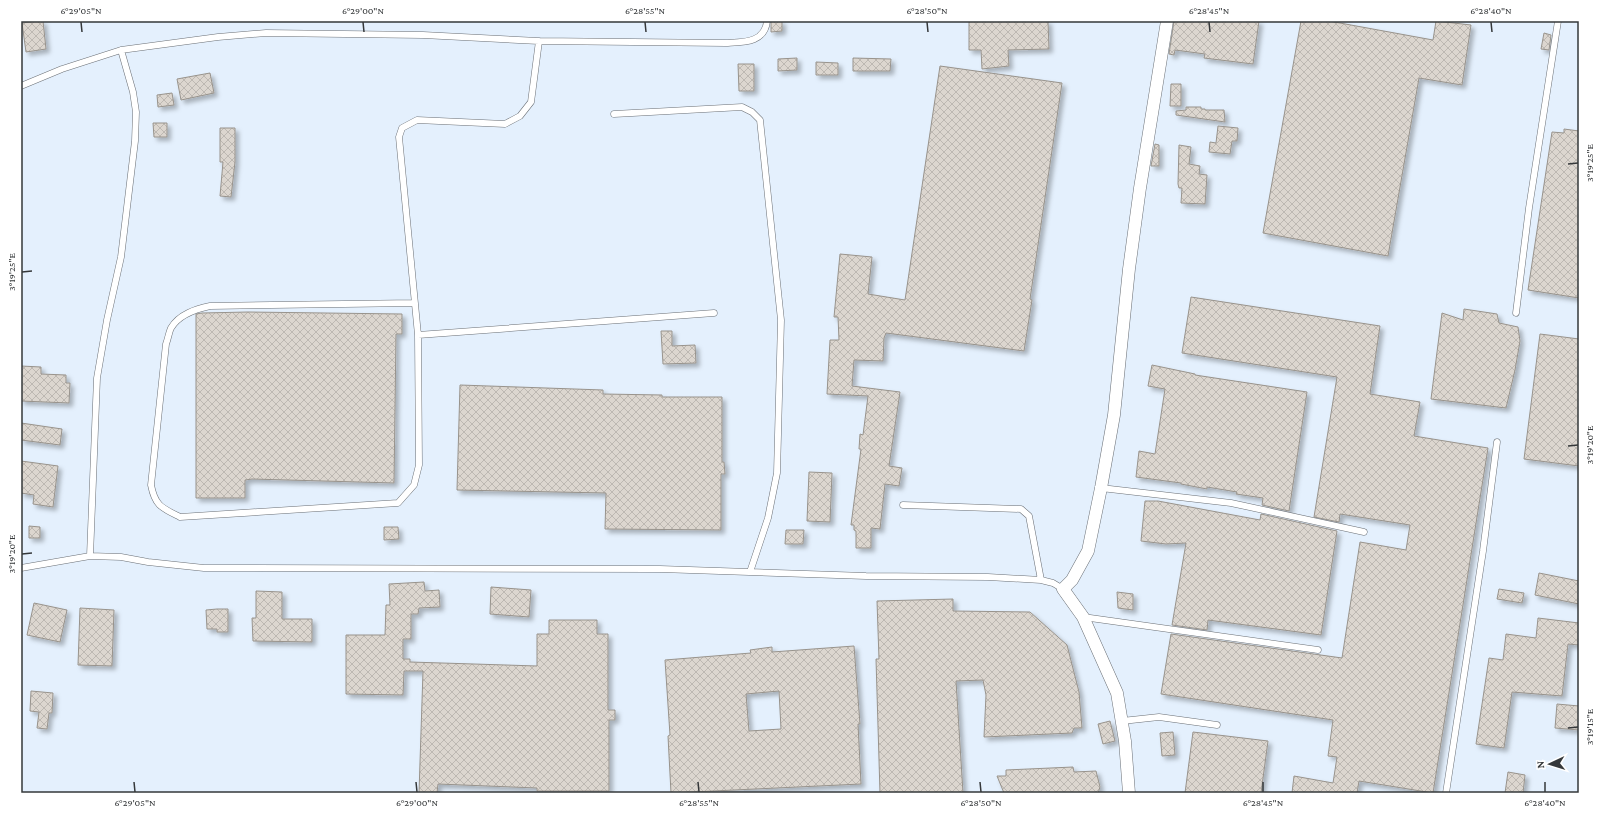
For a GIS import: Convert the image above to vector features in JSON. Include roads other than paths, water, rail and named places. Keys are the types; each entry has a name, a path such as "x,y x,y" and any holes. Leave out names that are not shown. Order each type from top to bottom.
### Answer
{"street":[{"path":"1129,793 1125,740 1117,692 1083,617 1063,590 1072,580 1088,551 1101,488 1114,415 1129,269 1140,188 1168,21"}],"lane":[{"path":"21,86 62,69 121,50 218,37 266,34 423,35 539,41 749,42 760,36 766,27 767,21"},
{"path":"1516,313 1530,201 1558,21"},
{"path":"415,303 210,306 196,309 183,316 171,328 166,344 151,485 153,497 160,507 180,517 398,502 414,485 419,465 418,335 415,303 399,137 402,128 418,120 505,124 520,116 531,102 539,41"},
{"path":"90,556 97,378 106,320 121,257 136,142 136,112 133,92 121,50"},
{"path":"614,114 742,107 752,112 760,120 780,320 778,473 768,518 750,572"},
{"path":"418,335 714,313"},
{"path":"1446,793 1484,551 1497,442"},
{"path":"1101,488 1231,503 1364,532"},
{"path":"903,505 1021,509 1029,516 1041,580"},
{"path":"21,568 90,556 121,557 163,564 204,568 660,569 866,576 988,577 1041,580 1053,583 1063,590"},
{"path":"1083,617 1318,650"},
{"path":"1122,721 1159,717 1217,725"}]}
